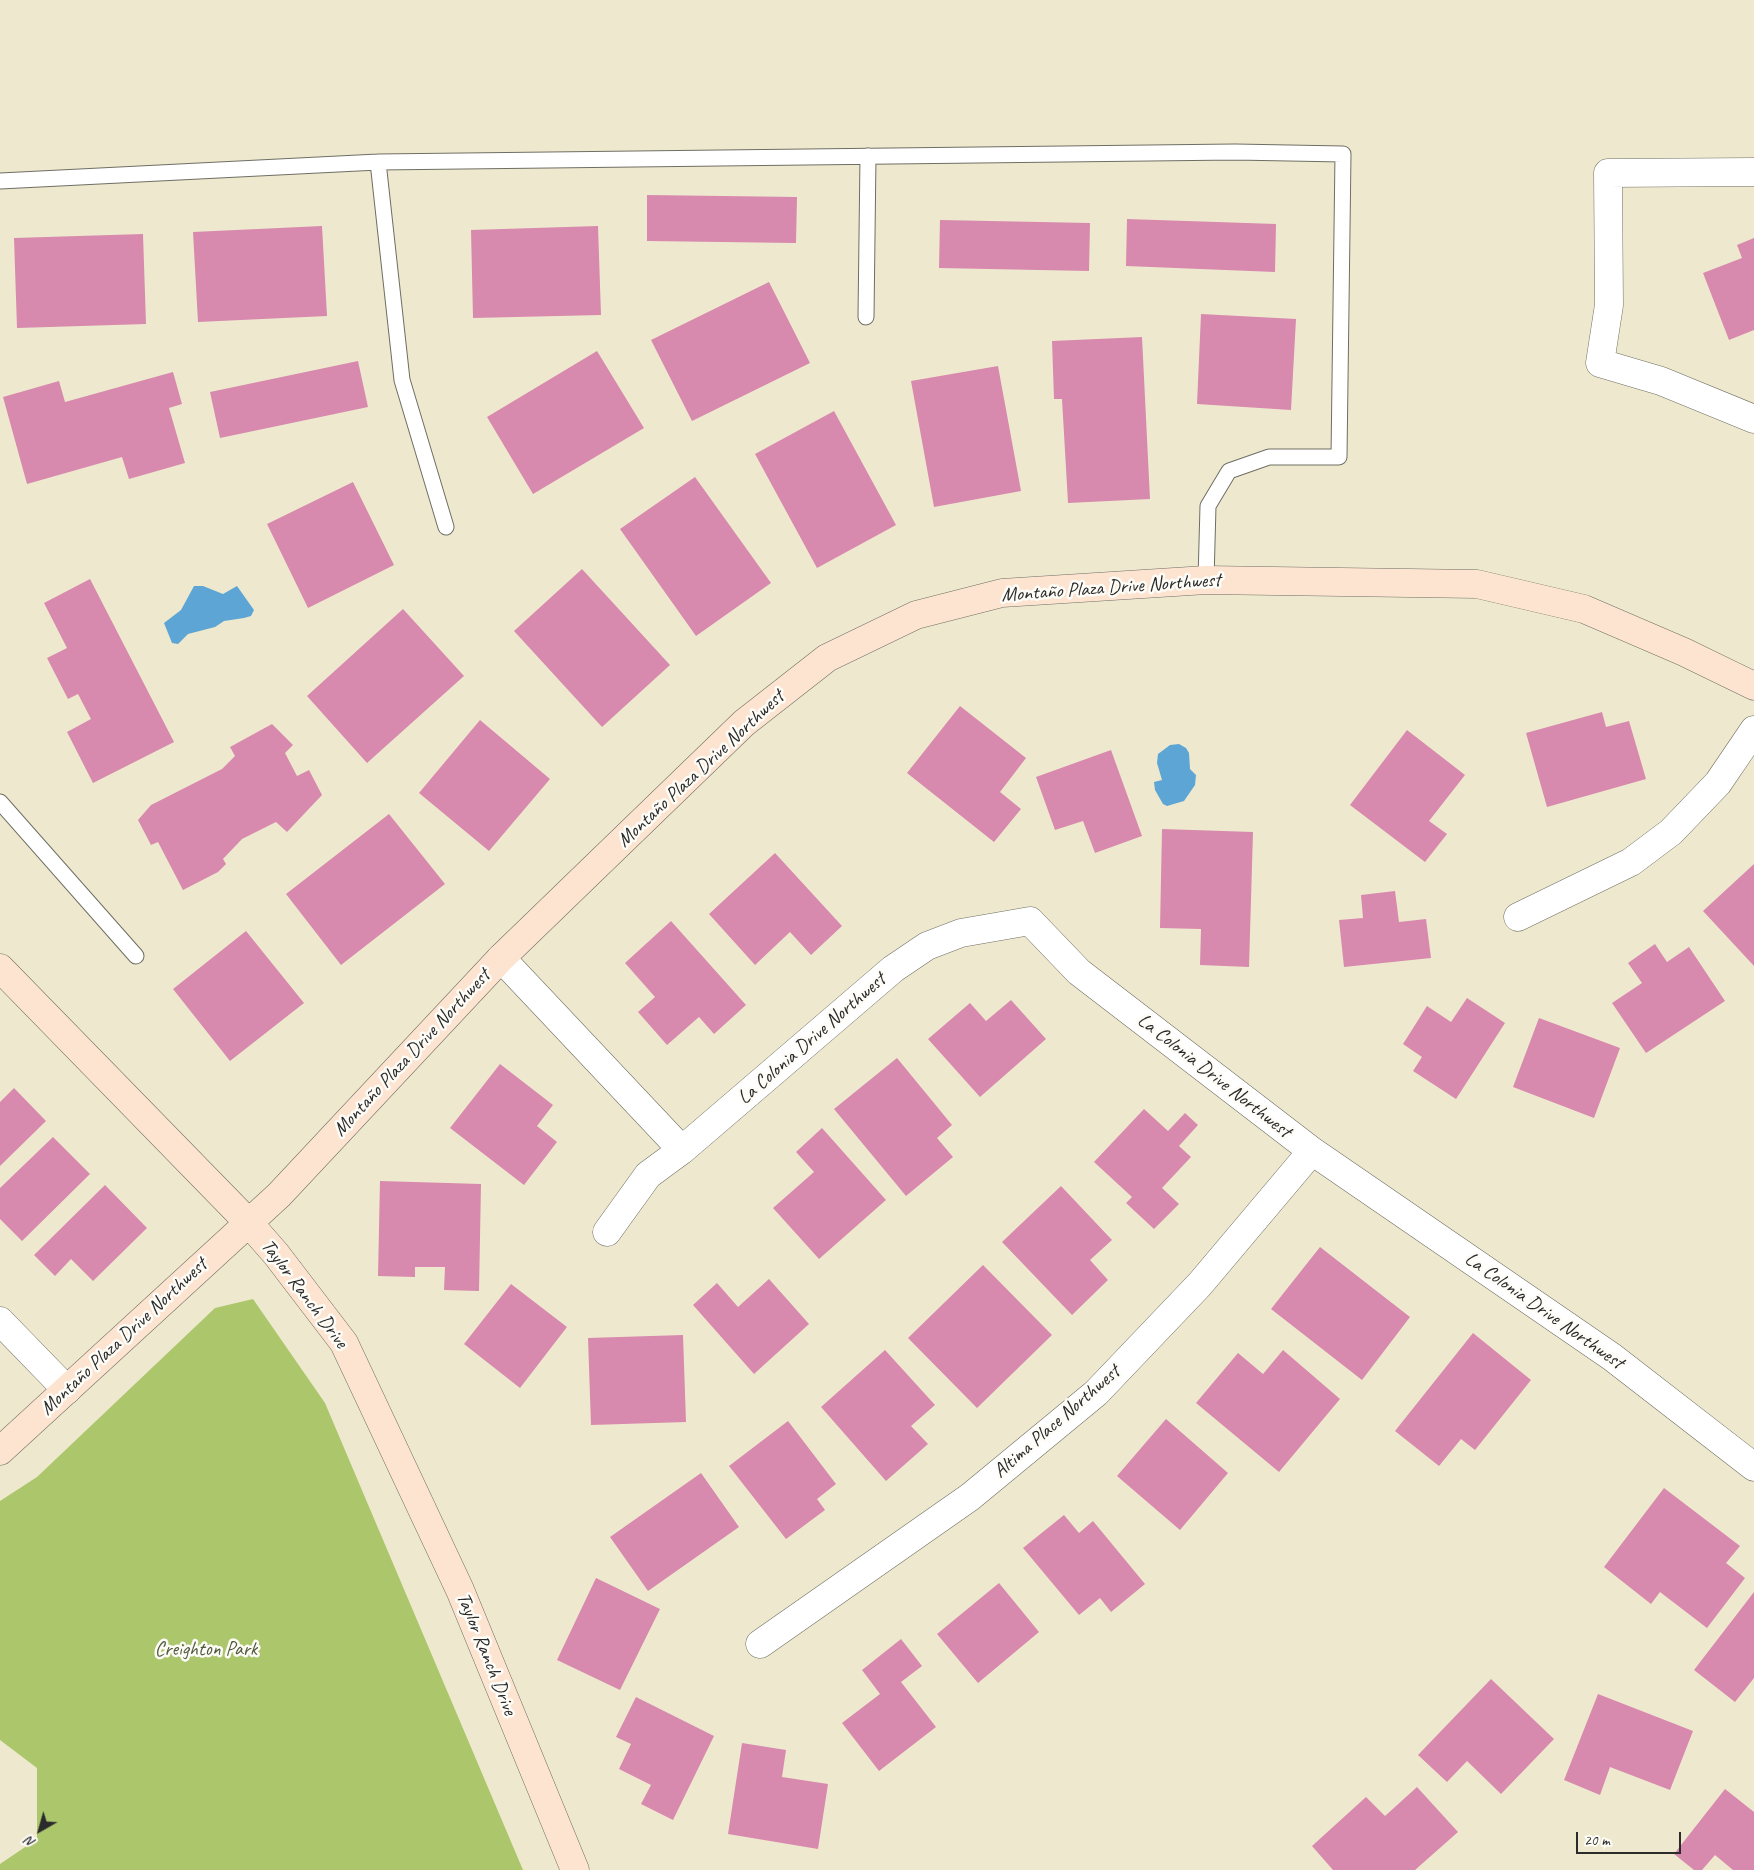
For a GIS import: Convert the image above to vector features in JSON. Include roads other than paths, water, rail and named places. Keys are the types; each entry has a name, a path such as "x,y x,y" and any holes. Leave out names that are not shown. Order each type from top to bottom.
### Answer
{"street":[{"path":"1754,172 1608,173 1609,305 1600,363 1661,381 1754,419"},
{"name":"Montaño Plaza Drive Northwest","path":"0,1451 278,1195 501,958 744,723 827,658 916,615 1002,592 1206,580 1477,584 1584,609 1684,652 1754,686"},
{"path":"1518,917 1631,862 1670,832 1718,783 1754,730"},
{"name":"La Colonia Drive Northwest","path":"607,1232 648,1175 682,1150 893,970 927,946 961,933 1030,921 1080,972 1312,1152 1612,1357 1754,1467"},
{"path":"501,958 682,1150"},
{"name":"Taylor Ranch Drive","path":"0,968 248,1222 276,1254 344,1343 460,1590 546,1803"},
{"name":"Altima Place Northwest","path":"760,1644 970,1497 1096,1393 1200,1284 1312,1152"},
{"path":"0,1321 67,1390"},
{"path":"546,1803 559,1870"},
{"path":"546,1803 575,1870"}],"lane":[{"path":"0,181 378,162 1235,152 1342,154 1339,458 1268,457 1229,471 1208,506 1206,580"},
{"path":"866,317 868,156"},
{"path":"378,162 402,380 446,527"},
{"path":"0,802 136,956"}],"water":[{"path":"194,586 203,586 223,594 237,586 254,610 251,616 224,621 215,627 188,634 178,644 172,643 164,623 181,610"},
{"path":"1179,744 1186,748 1189,753 1190,769 1196,775 1195,785 1184,801 1167,806 1163,804 1155,790 1154,782 1162,780 1157,763 1158,754 1170,745"}],"park label":[{"name":"Creighton Park","path":"206,1650"}]}
